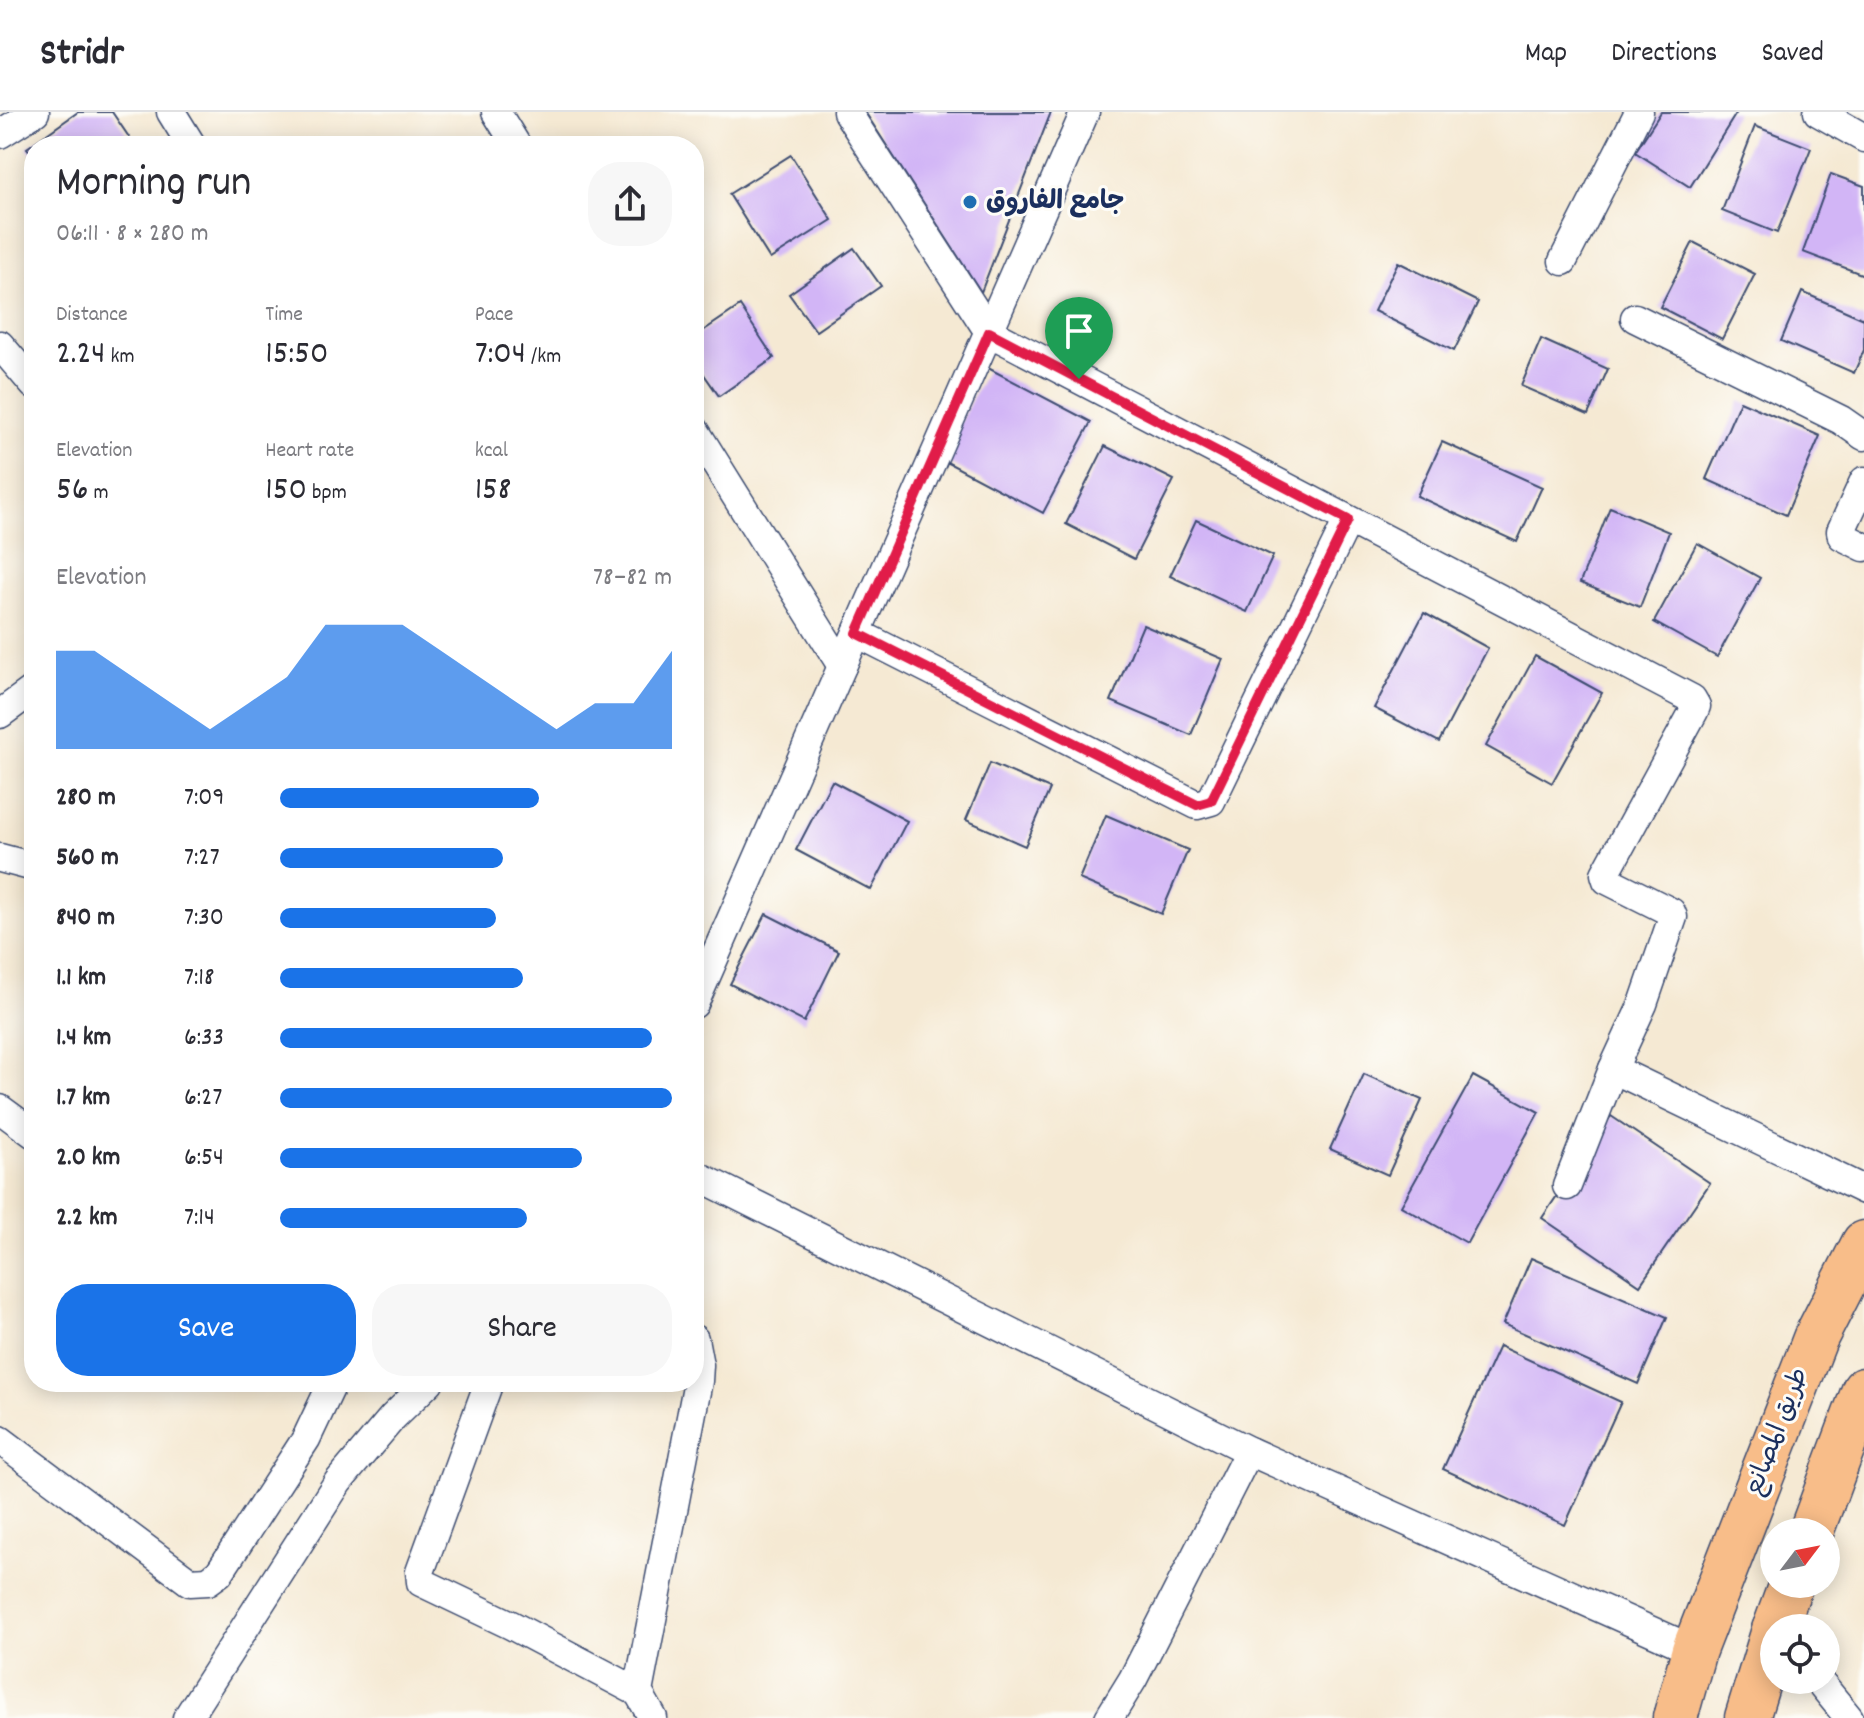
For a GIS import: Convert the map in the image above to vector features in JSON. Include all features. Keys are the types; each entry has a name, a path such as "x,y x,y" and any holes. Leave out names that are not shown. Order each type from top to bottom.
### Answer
{"main road":[{"name":"طريق المصانع","path":"1675,1718 1694,1650 1815,1339 1864,1243"},
{"path":"1816,1518 1864,1390"},
{"path":"1747,1718 1760,1675"}],"street":[{"path":"0,134 35,112"},
{"path":"171,112 186,136"},
{"path":"496,112 511,136"},
{"path":"847,112 989,332 1695,703 1694,711 1605,874 1607,880 1671,912 1673,917 1643,1004 1613,1069 1567,1186"},
{"path":"704,956 857,633 1085,112"},
{"path":"1563,261 1639,112"},
{"path":"1818,112 1864,138"},
{"path":"1635,318 1841,420 1864,436"},
{"path":"0,345 24,373"},
{"path":"704,445 842,666"},
{"path":"1864,481 1841,531 1842,536 1864,547"},
{"path":"857,633 1197,805 1203,804 1211,801 1348,520"},
{"path":"0,714 24,696"},
{"path":"0,858 24,864"},
{"path":"1613,1069 1864,1190"},
{"path":"0,1109 24,1127"},
{"path":"704,1179 1249,1451 1694,1650"},
{"path":"0,1440 190,1582 208,1581 219,1573 306,1439 328,1392"},
{"path":"187,1718 338,1482 393,1417 419,1392"},
{"path":"485,1392 420,1572 421,1582 638,1692 653,1718"},
{"path":"638,1692 696,1392"},
{"path":"1109,1718 1133,1679 1249,1451"},
{"path":"1829,1694 1849,1718"}],"building":[{"path":"78,112 112,112 128,136 44,136"},
{"name":"جامع الفاروق","path":"865,112 1051,112 981,292"},
{"path":"1661,112 1737,112 1690,187 1635,152"},
{"path":"1755,126 1811,148 1777,233 1722,211"},
{"path":"791,155 832,220 770,259 729,194"},
{"path":"1831,174 1864,186 1864,275 1803,252"},
{"path":"1693,242 1755,274 1722,339 1660,307"},
{"path":"854,248 881,286 816,331 789,294"},
{"path":"1398,262 1478,302 1454,351 1374,311"},
{"path":"1802,292 1864,319 1864,350 1854,373 1781,341"},
{"path":"740,306 774,358 719,396 704,374 704,330"},
{"path":"1541,339 1608,369 1588,415 1521,386"},
{"path":"988,368 1091,422 1043,513 941,459"},
{"path":"1740,401 1820,436 1786,515 1706,479"},
{"path":"1442,442 1542,487 1517,542 1417,496"},
{"path":"1105,446 1174,480 1134,559 1066,524"},
{"path":"1610,507 1669,532 1640,607 1580,583"},
{"path":"1196,520 1273,556 1247,612 1170,576"},
{"path":"1697,543 1760,578 1717,657 1654,622"},
{"path":"1424,613 1488,648 1439,742 1374,708"},
{"path":"1143,625 1223,659 1191,735 1111,701"},
{"path":"1535,656 1602,693 1552,783 1486,746"},
{"path":"990,763 1050,789 1025,846 966,820"},
{"path":"832,781 907,821 871,890 796,850"},
{"path":"1106,815 1188,850 1161,914 1079,879"},
{"path":"766,914 839,951 804,1022 730,984"},
{"path":"1364,1074 1422,1100 1388,1175 1330,1149"},
{"path":"1473,1076 1539,1112 1467,1243 1401,1206"},
{"path":"1611,1116 1710,1183 1640,1285 1542,1218"},
{"path":"1531,1258 1667,1317 1638,1384 1503,1324"},
{"path":"1499,1346 1621,1402 1565,1525 1443,1469"}],"place":[{"name":"جامع الفاروق","path":"970,202"}],"route":[{"path":"989,332 1079,379 1348,520 1211,801 1203,804 1197,805 857,633 989,332"}]}
